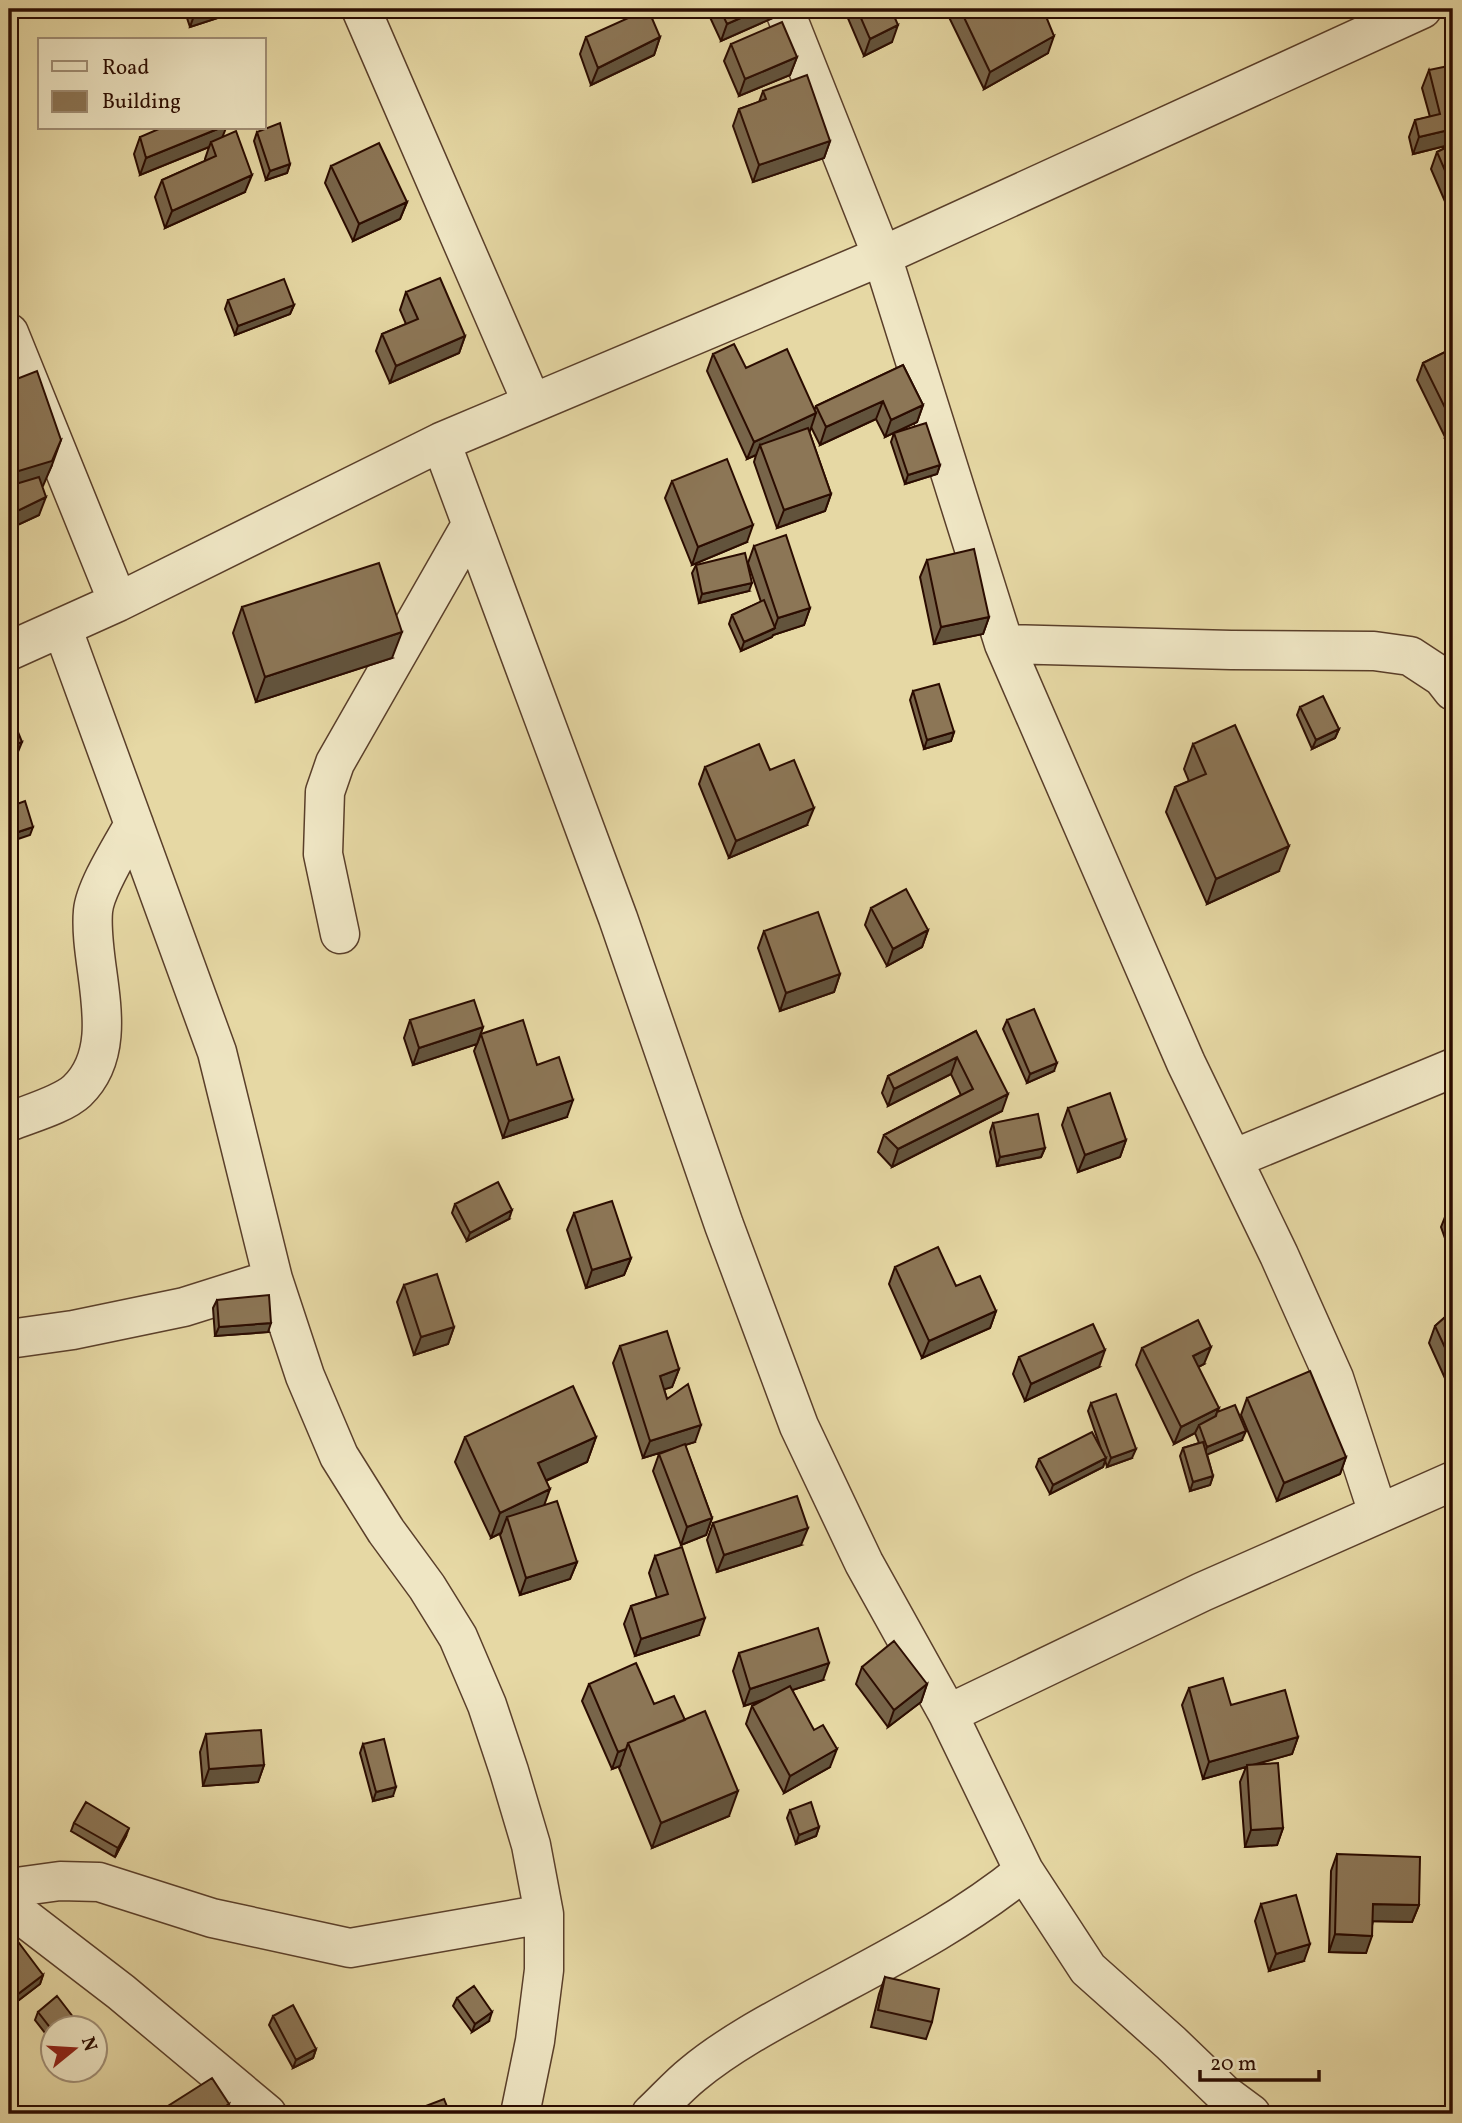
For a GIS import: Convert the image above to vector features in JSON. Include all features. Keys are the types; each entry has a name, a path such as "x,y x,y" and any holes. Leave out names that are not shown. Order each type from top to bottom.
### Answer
{"street":[{"path":"361,9 532,403"},
{"path":"785,9 882,256 1004,644 1186,1063 1279,1255 1334,1378 1378,1513"},
{"path":"9,651 118,602 441,442 882,256 1422,9"},
{"path":"9,333 118,602"},
{"path":"441,442 618,918 724,1225 799,1426 864,1563 948,1714 1024,1871 1088,1969 1224,2094 1251,2114"},
{"path":"340,934 323,854 325,792 335,763 471,525"},
{"path":"62,627 185,957 217,1052 273,1279 305,1376 339,1456 458,1637 487,1705 531,1845 544,1914 544,1970 535,2041 520,2114"},
{"path":"1004,644 1374,651 1410,656 1442,677 1453,691"},
{"path":"9,1122 75,1093 91,1074 99,1052 102,1011 92,926 93,907 134,824"},
{"path":"1233,1159 1453,1068"},
{"path":"9,1339 73,1330 184,1307 273,1279"},
{"path":"948,1714 1190,1598 1453,1480"},
{"path":"650,2114 692,2074 724,2052 778,2018 955,1921 995,1895 1024,1871"},
{"path":"9,1888 60,1881 99,1882 212,1918 350,1948 544,1914"},
{"path":"9,1906 128,1998 267,2114"}],"building":[{"path":"648,9 660,37 598,68 586,37"},
{"path":"720,9 761,9 727,24"},
{"path":"857,9 891,9 898,25 870,39"},
{"path":"960,9 1043,9 1054,36 990,72"},
{"path":"782,22 797,57 745,79 731,44"},
{"path":"1453,65 1453,129 1419,137 1415,120 1440,114 1429,70"},
{"path":"807,75 830,141 759,165 739,109 766,99 763,91"},
{"path":"280,123 290,164 270,171 257,132"},
{"path":"156,130 215,130 146,158 140,137"},
{"path":"236,131 252,175 172,211 162,180 216,156 211,142"},
{"path":"379,143 407,202 359,224 331,166"},
{"path":"1453,144 1453,189 1437,152"},
{"path":"440,278 465,336 396,366 382,334 418,319 406,292"},
{"path":"284,279 294,305 238,326 228,300"},
{"path":"734,344 746,368 787,349 816,413 754,442 713,354"},
{"path":"1453,348 1453,419 1451,420 1423,363"},
{"path":"903,365 923,405 891,420 883,401 826,427 816,406"},
{"path":"37,371 61,440 52,461 12,473 9,466 9,382"},
{"path":"926,423 940,465 908,475 894,433"},
{"path":"808,428 831,494 784,510 760,445"},
{"path":"727,459 753,525 698,547 672,481"},
{"path":"39,477 46,497 9,515 9,486"},
{"path":"786,535 810,608 778,618 754,546"},
{"path":"974,549 989,617 941,627 927,560"},
{"path":"745,553 752,583 702,594 696,565"},
{"path":"379,563 402,632 265,677 242,607"},
{"path":"764,600 775,628 744,642 732,615"},
{"path":"939,684 954,732 927,740 913,691"},
{"path":"1323,696 1339,729 1316,740 1300,707"},
{"path":"9,710 22,742 9,747"},
{"path":"1235,725 1289,846 1216,879 1175,787 1206,774 1193,744"},
{"path":"759,744 770,770 794,760 814,808 736,841 705,767"},
{"path":"25,801 33,827 9,835 9,807"},
{"path":"906,889 928,930 893,949 871,908"},
{"path":"818,912 840,974 786,993 764,931"},
{"path":"474,1000 483,1027 419,1048 410,1020"},
{"path":"1034,1009 1057,1063 1030,1074 1007,1020"},
{"path":"523,1020 537,1065 559,1057 573,1100 509,1121 481,1034"},
{"path":"976,1031 1008,1094 898,1149 884,1135 973,1089 957,1057 894,1089 888,1076"},
{"path":"1110,1093 1126,1140 1085,1155 1068,1108"},
{"path":"1038,1114 1045,1148 1000,1157 993,1123"},
{"path":"498,1182 512,1210 470,1233 455,1204"},
{"path":"612,1201 631,1258 592,1270 574,1213"},
{"path":"938,1247 956,1286 980,1276 996,1311 929,1341 895,1267"},
{"path":"437,1274 454,1327 421,1337 404,1285"},
{"path":"269,1295 271,1323 219,1327 217,1300"},
{"path":"1453,1310 1453,1365 1435,1326"},
{"path":"1198,1320 1211,1347 1193,1356 1219,1408 1181,1427 1142,1348"},
{"path":"1093,1324 1105,1350 1031,1384 1019,1357"},
{"path":"667,1331 679,1369 660,1376 667,1399 688,1384 701,1425 650,1441 620,1346"},
{"path":"1310,1371 1346,1457 1284,1483 1247,1398"},
{"path":"573,1386 596,1437 538,1463 550,1489 500,1513 465,1437"},
{"path":"1116,1394 1136,1449 1111,1458 1091,1403"},
{"path":"1235,1405 1246,1431 1207,1447 1199,1425 1216,1416 1217,1412"},
{"path":"1092,1432 1106,1458 1053,1485 1039,1459"},
{"path":"1203,1442 1213,1476 1193,1482 1183,1448"},
{"path":"685,1444 712,1518 687,1527 659,1454"},
{"path":"797,1496 808,1528 724,1555 713,1523"},
{"path":"557,1501 577,1562 526,1578 507,1517"},
{"path":"682,1547 705,1618 641,1639 631,1606 668,1594 655,1556"},
{"path":"818,1628 829,1663 750,1689 739,1653"},
{"path":"894,1641 927,1684 894,1710 862,1667"},
{"path":"636,1663 654,1704 674,1696 685,1720 628,1743 626,1749 618,1752 589,1684"},
{"path":"1223,1678 1231,1705 1285,1690 1298,1737 1209,1762 1189,1688"},
{"path":"790,1686 814,1730 823,1725 837,1749 790,1776 752,1706"},
{"path":"705,1711 738,1791 661,1823 628,1743"},
{"path":"261,1730 264,1765 209,1769 206,1734"},
{"path":"384,1739 396,1787 376,1792 363,1744"},
{"path":"1278,1763 1283,1828 1251,1830 1247,1765"},
{"path":"86,1802 129,1828 118,1848 74,1823"},
{"path":"811,1802 819,1827 799,1835 790,1810"},
{"path":"1337,1854 1420,1857 1419,1905 1373,1904 1372,1936 1335,1934"},
{"path":"1296,1895 1310,1944 1276,1954 1261,1904"},
{"path":"13,1935 43,1975 18,1994 9,1982 9,1938"},
{"path":"885,1977 939,1989 932,2022 878,2010"},
{"path":"474,1986 492,2012 475,2024 457,1998"},
{"path":"57,1996 71,2014 40,2014 38,2012"},
{"path":"293,2005 316,2049 296,2060 273,2016"},
{"path":"212,2078 229,2104 213,2114 157,2113"},
{"path":"444,2099 450,2114 405,2114"}]}
